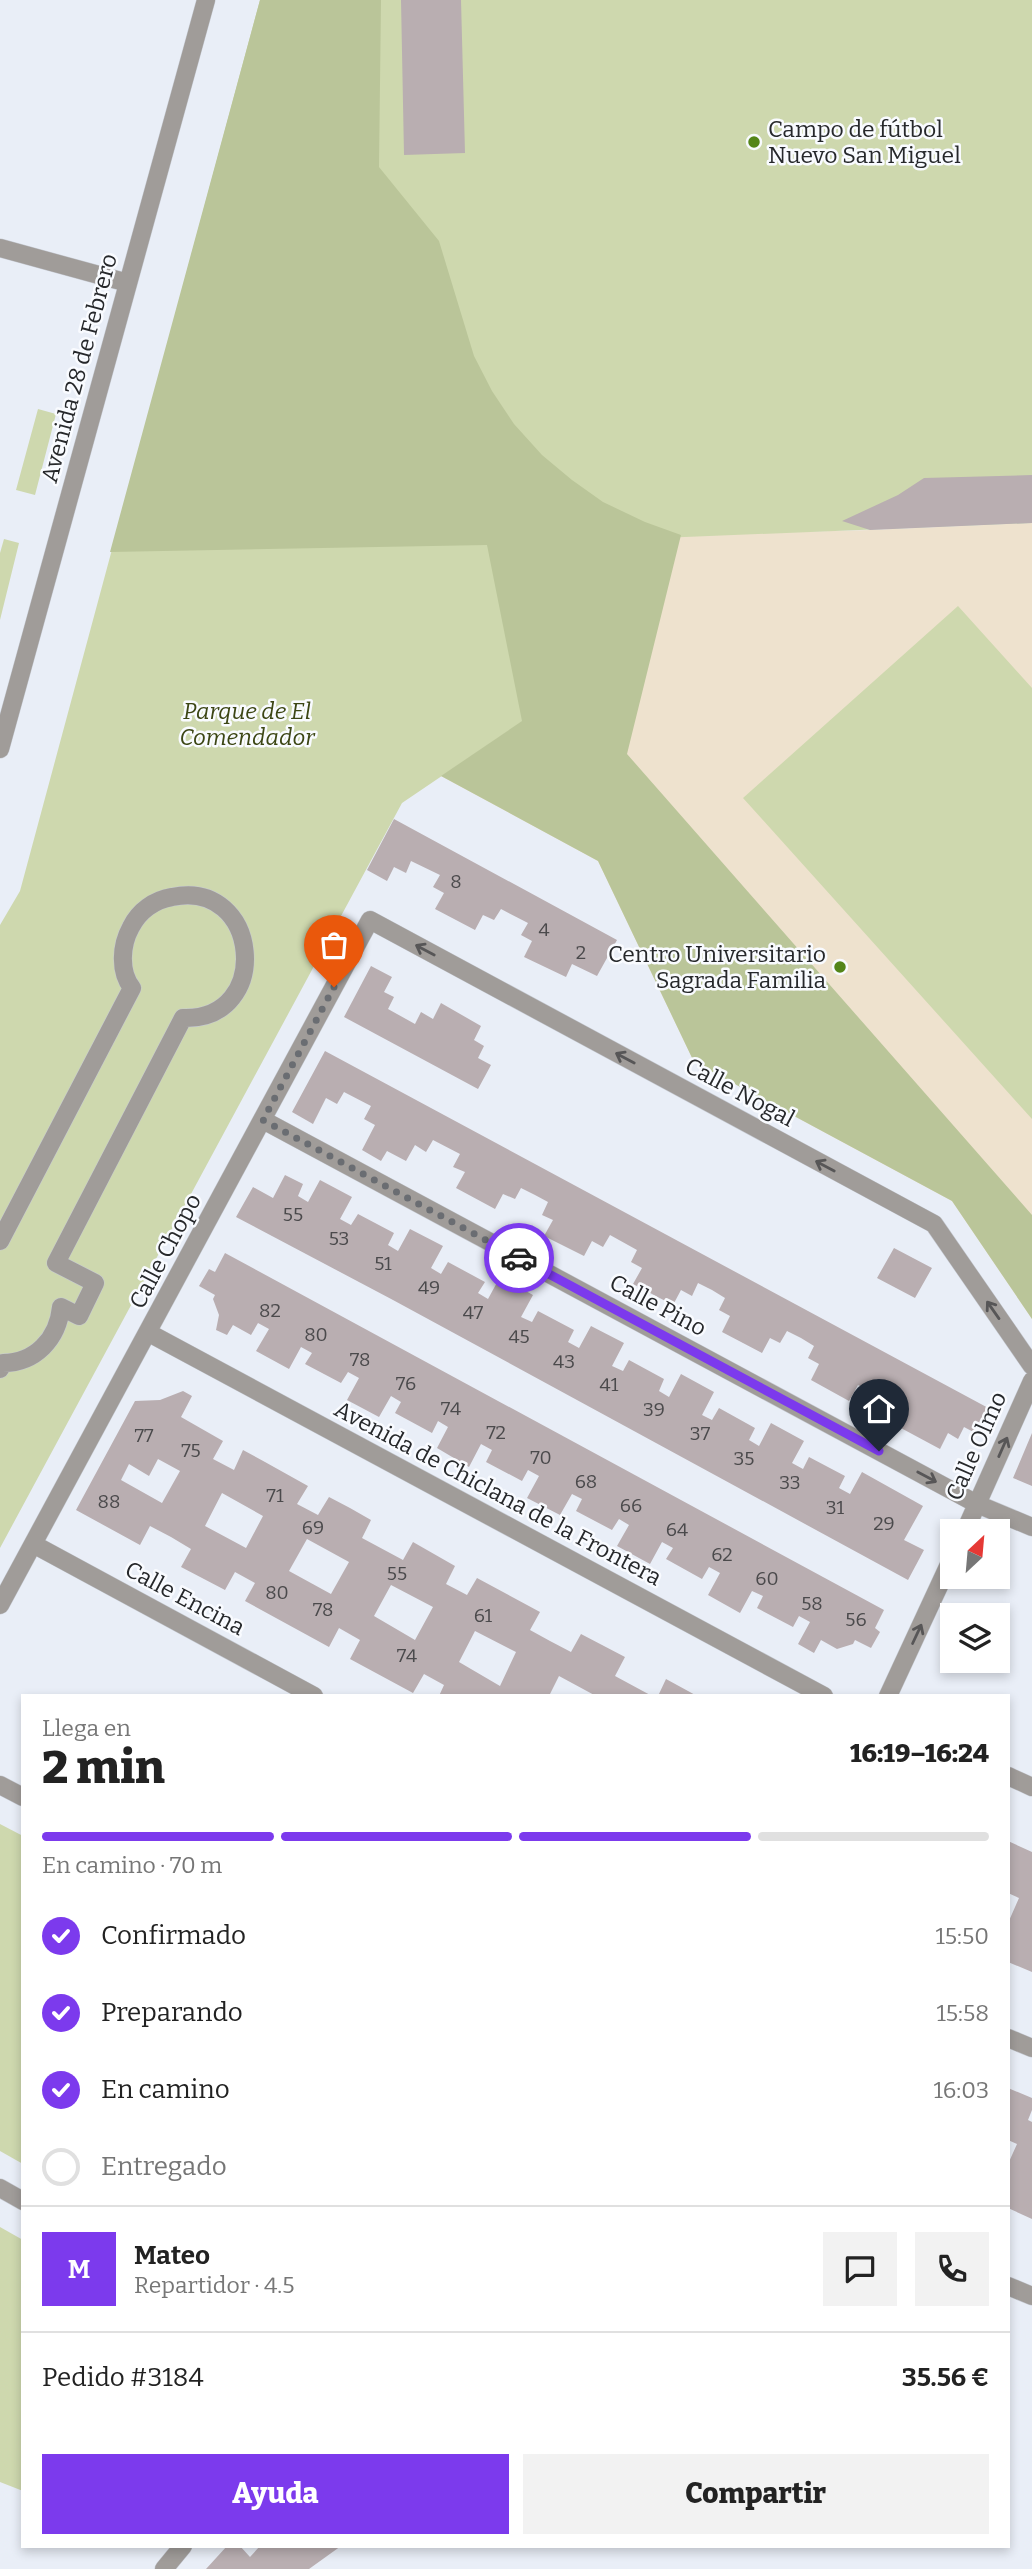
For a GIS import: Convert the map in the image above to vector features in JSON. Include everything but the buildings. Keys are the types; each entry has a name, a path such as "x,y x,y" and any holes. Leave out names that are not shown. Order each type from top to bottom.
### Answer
{"street":[{"name":"Avenida 28 de Febrero","path":"0,750 206,0"},
{"path":"0,248 128,283"},
{"path":"0,1241 132,988 125,973 124,948 126,937 136,918 162,899 184,895 205,899 224,909 239,926 246,946 247,959 241,984 226,1003 215,1010 204,1016 183,1018 57,1263 96,1283 79,1316 61,1307 56,1328 41,1350 13,1363 3,1363 0,1369"},
{"name":"Calle Chopo","path":"0,1605 370,920"},
{"name":"Calle Nogal","path":"370,920 934,1224 1032,1366"},
{"name":"Calle Pino","path":"263,1120 977,1504 1032,1527"},
{"name":"Avenida de Chiclana de la Frontera","path":"149,1333 820,1694"},
{"name":"Calle Olmo","path":"970,1519 1032,1381"},
{"name":"Calle Encina","path":"33,1544 310,1694"},
{"path":"889,1694 940,1584"},
{"path":"1010,1777 1032,1787"},
{"path":"0,1785 21,1796"},
{"path":"1010,2039 1032,2048"},
{"path":"0,2188 21,2200"},
{"path":"1010,2287 1032,2296"},
{"path":"164,2569 181,2548"}],"shaded area":[{"name":"Centro Universitario Sagrada Familia","path":"1032,523 1032,1319 952,1201 694,1062 598,861 441,776 681,535"}],"green space":[{"name":"Parque de El Comendador","path":"260,0 1032,0 1032,523 488,545 523,721 402,803 0,1548 0,925 20,891"},
{"path":"260,0 381,0 379,167 439,241 474,356 492,391 514,424 542,455 572,480 603,502 681,535 627,754 1032,1215 1032,1319 952,1201 694,1062 598,861 441,776 522,721 487,545 110,552"},
{"path":"38,409 56,414 35,495 16,490"},
{"path":"4,539 19,543 0,620 0,553"},
{"path":"958,606 1032,688 1032,1119 743,798"},
{"path":"0,1824 21,1835 21,2163 0,2151"},
{"path":"0,2227 21,2239 21,2490 0,2482"}],"way so far":[{"path":"334,987 263,1120 519,1258"}],"place":[{"name":"Campo de fútbol Nuevo San Miguel","path":"754,142"},
{"name":"Centro Universitario Sagrada Familia","path":"840,967"}],"route":[{"path":"519,1258 879,1451"}]}
